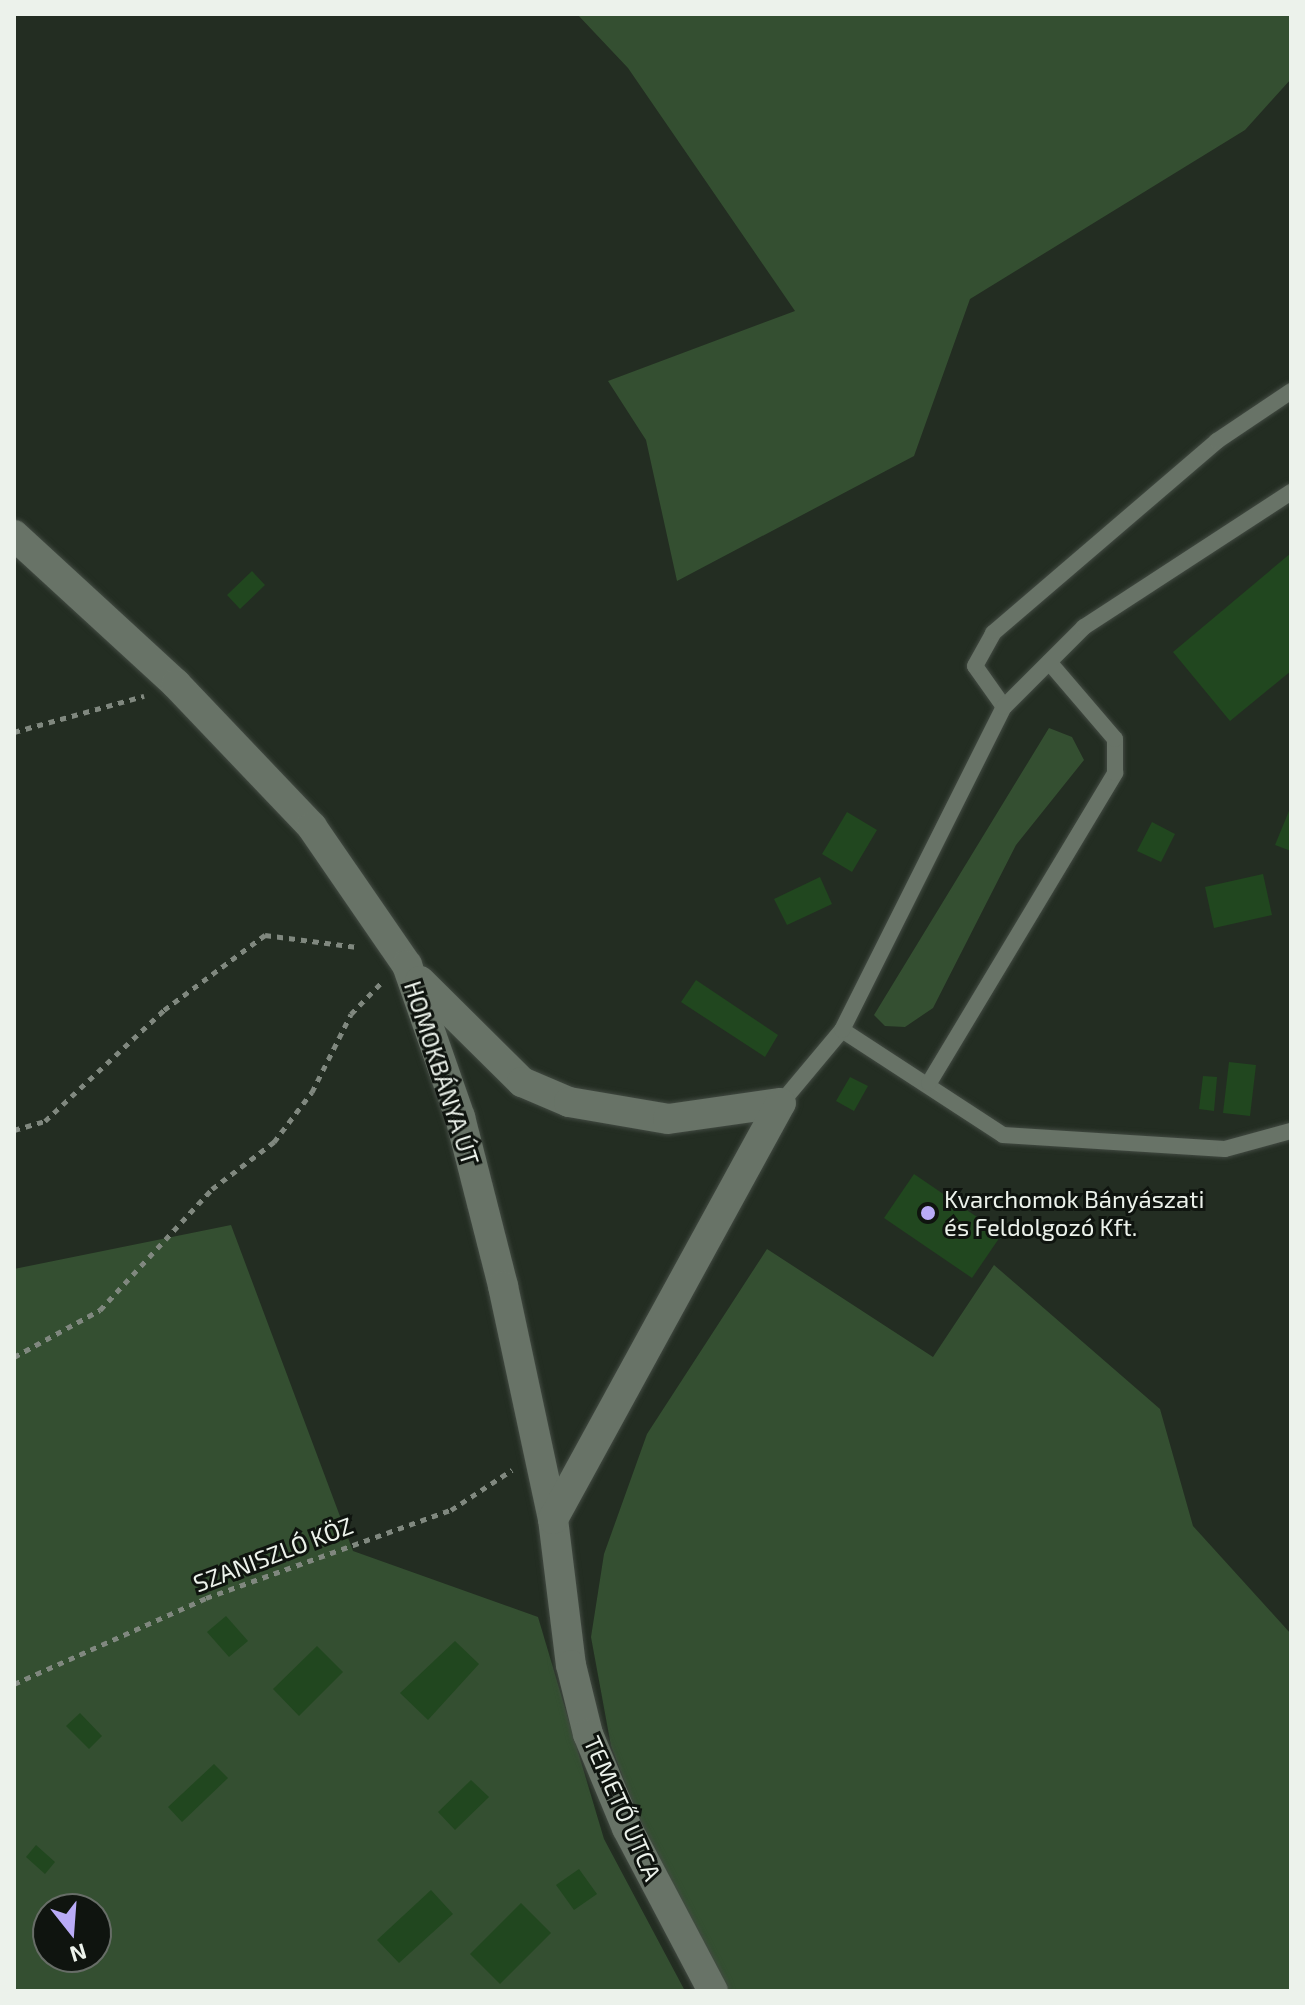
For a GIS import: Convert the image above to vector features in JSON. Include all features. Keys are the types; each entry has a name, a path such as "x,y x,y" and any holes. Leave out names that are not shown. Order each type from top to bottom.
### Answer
{"street":[{"name":"HOMOKBÁNYA ÚT","path":"14,535 176,684 312,827 407,965 460,1117 540,1451 553,1519"},
{"path":"407,965 482,1049 522,1082 569,1102 668,1119 723,1117 781,1103"},
{"path":"553,1519 781,1103"},
{"name":"TEMETŐ UTCA","path":"553,1519 571,1665 588,1734 627,1828 713,1991"}],"lane":[{"path":"1004,707 975,666 993,633 1217,441 1291,391"},
{"path":"781,1103 842,1030 1004,707 1084,627 1291,492"},
{"path":"929,1083 1115,773 1115,739 1049,662"},
{"path":"842,1030 929,1083 1003,1135 1225,1149 1291,1131"}],"path":[{"path":"14,732 176,684"},
{"path":"14,1130 45,1121 164,1010 265,935 359,948 407,965"},
{"path":"14,1357 100,1310 212,1189 274,1142 368,992 407,965"},
{"name":"SZANISZLÓ KÖZ","path":"14,1684 206,1598 451,1510 540,1451"}],"green space":[{"path":"577,14 1291,14 1291,79 1245,130 970,299 914,456 677,581 646,440 608,381 795,311 628,68"},
{"path":"1049,728 1072,737 1084,760 1016,845 933,1008 905,1027 885,1026 874,1015"},
{"path":"231,1225 353,1551 538,1617 604,1839 685,1991 14,1991 14,1269"},
{"path":"767,1249 933,1357 994,1265 1160,1409 1193,1526 1291,1634 1291,1991 728,1991 646,1838 611,1746 591,1637 604,1554 647,1434"}],"building":[{"path":"1291,553 1291,671 1230,721 1173,652"},
{"path":"252,571 265,585 240,609 227,595"},
{"path":"1291,806 1291,851 1275,845"},
{"path":"847,812 877,830 852,872 822,854"},
{"path":"1152,822 1175,834 1161,862 1137,851"},
{"path":"1263,874 1272,915 1214,928 1205,887"},
{"path":"820,877 832,904 787,925 774,899"},
{"path":"696,980 778,1035 765,1057 681,1002"},
{"path":"1229,1062 1256,1065 1250,1116 1223,1113"},
{"path":"1203,1076 1217,1077 1214,1111 1199,1109"},
{"path":"850,1077 868,1086 854,1111 836,1101"},
{"path":"914,1174 1002,1234 972,1278 884,1218"},
{"path":"226,1616 248,1641 229,1657 207,1632"},
{"path":"455,1641 479,1664 428,1720 400,1693"},
{"path":"317,1646 343,1672 299,1716 273,1689"},
{"path":"80,1713 102,1736 89,1749 66,1726"},
{"path":"214,1764 228,1778 182,1822 168,1807"},
{"path":"471,1780 489,1797 455,1830 438,1812"},
{"path":"36,1845 55,1862 45,1874 26,1857"},
{"path":"579,1869 597,1894 574,1910 556,1885"},
{"path":"431,1890 453,1914 399,1963 377,1940"},
{"path":"521,1903 551,1933 500,1984 470,1954"}],"place":[{"name":"Kvarchomok Bányászati és Feldolgozó Kft.","path":"928,1213"}]}
